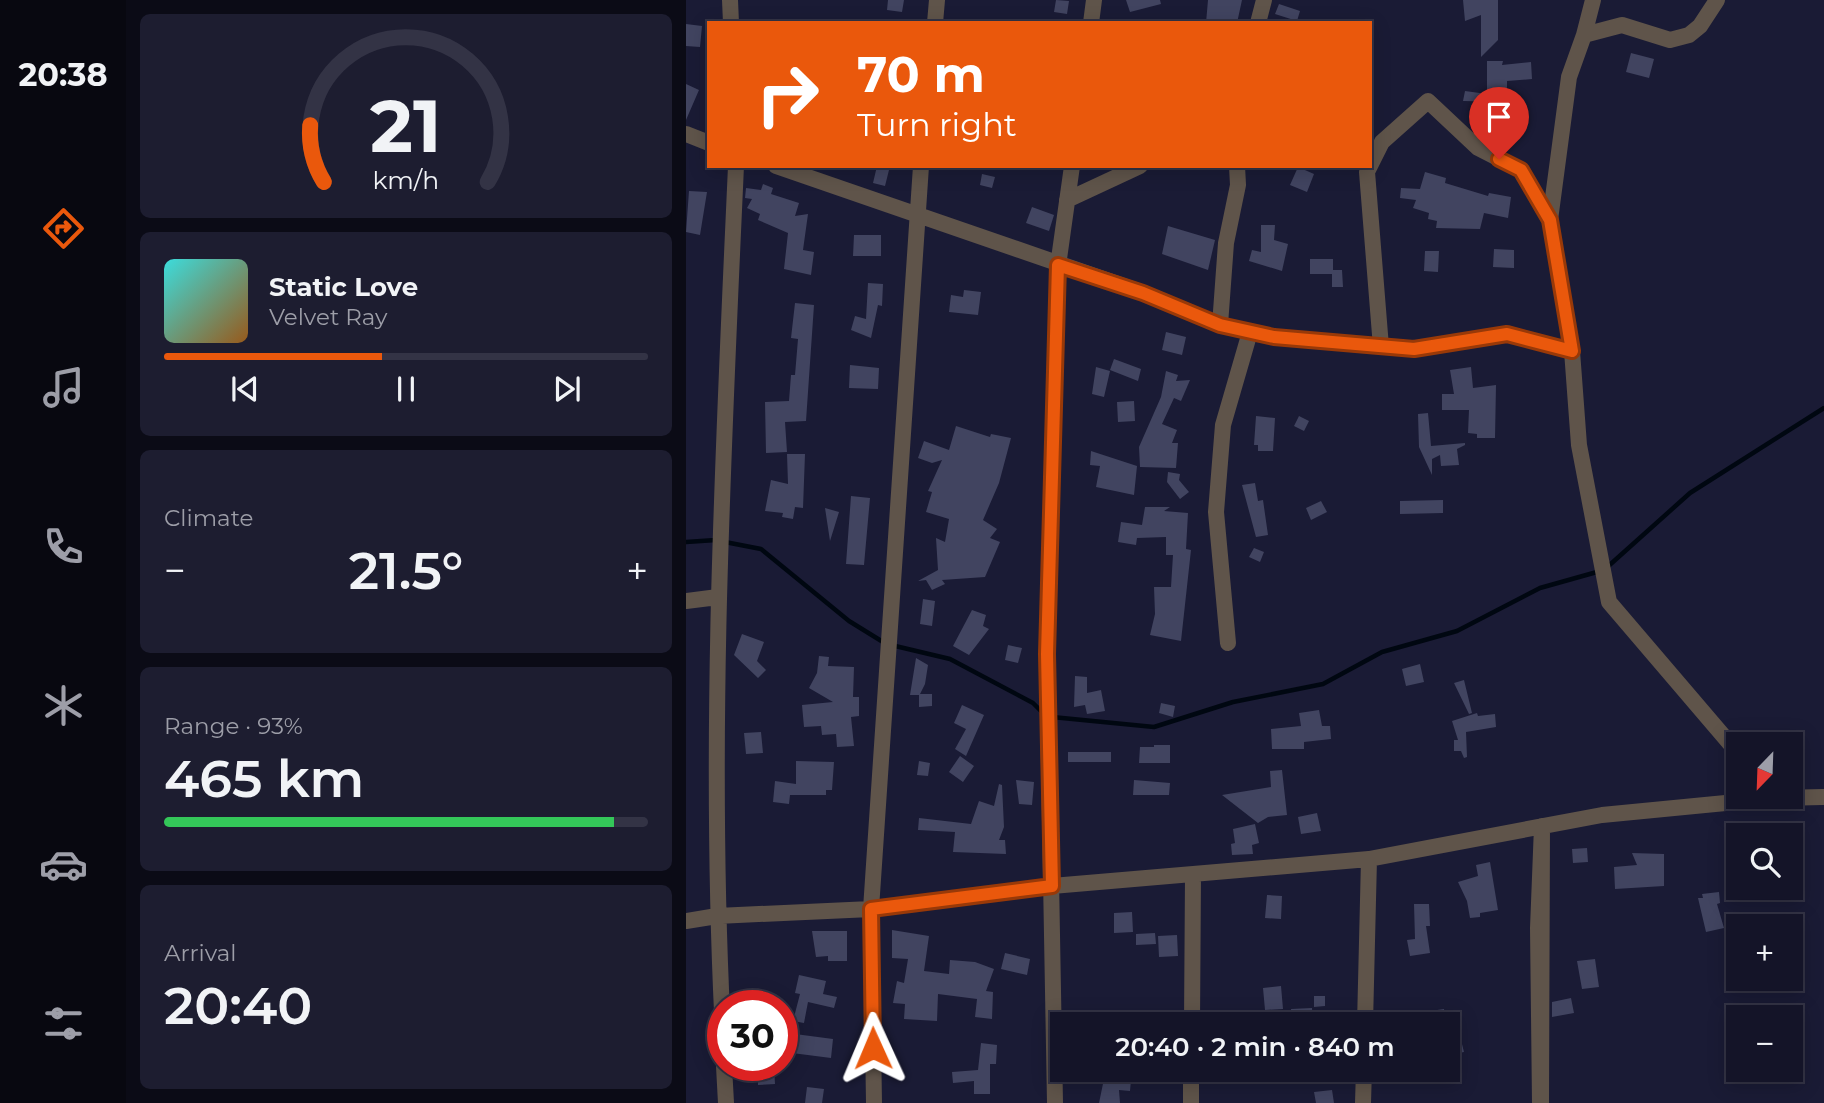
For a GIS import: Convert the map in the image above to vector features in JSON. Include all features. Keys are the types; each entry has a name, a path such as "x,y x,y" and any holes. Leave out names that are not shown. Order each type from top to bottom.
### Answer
{"street":[{"path":"730,0 731,21"},
{"path":"935,21 937,0"},
{"path":"1091,21 1094,0"},
{"path":"1259,21 1264,0"},
{"path":"1592,0 1584,35 1569,77 1550,220 1572,351 1580,446 1609,602 1726,738"},
{"path":"1584,35 1622,25 1670,40 1689,35 1700,26 1717,0"},
{"path":"1372,162 1382,142 1428,101 1478,148 1521,170 1550,220"},
{"path":"686,134 707,142"},
{"path":"721,990 717,916 718,597 736,168"},
{"path":"782,168 917,212 1058,265 1143,293 1220,325 1250,332 1274,337 1414,349 1507,334 1572,351"},
{"path":"874,1103 871,909 921,168"},
{"path":"1055,1103 1047,654 1058,265 1072,168"},
{"path":"1067,200 1136,168"},
{"path":"1220,325 1226,243 1238,185 1237,168"},
{"path":"1369,168 1367,172 1381,347"},
{"path":"1228,643 1216,512 1223,425 1250,332"},
{"path":"686,601 718,597"},
{"path":"1803,797 1823,797"},
{"path":"686,922 717,916 871,909 1052,886 1369,859 1602,815 1726,802"},
{"path":"1540,1103 1538,928 1542,826"},
{"path":"1365,1012 1369,859"},
{"path":"1192,1012 1193,876"},
{"path":"725,1081 726,1103"},
{"path":"1191,1082 1191,1103"},
{"path":"1363,1103 1364,1082"}],"building":[{"path":"888,0 904,0 902,12 887,10"},
{"path":"1056,0 1069,1 1067,14 1054,12"},
{"path":"1126,0 1160,0 1161,4 1130,12"},
{"path":"1208,0 1242,0 1237,21 1206,21"},
{"path":"1463,0 1498,0 1498,40 1481,57 1481,15 1465,21"},
{"path":"1279,4 1300,11 1297,21 1275,14"},
{"path":"686,24 702,26 700,47 686,46"},
{"path":"1631,53 1654,59 1649,78 1626,72"},
{"path":"1487,61 1503,61 1502,65 1531,62 1532,79 1507,81 1507,102 1463,101 1465,91 1487,94"},
{"path":"686,84 699,90 686,120"},
{"path":"877,168 890,168 885,186 873,183"},
{"path":"1298,168 1314,174 1307,192 1290,185"},
{"path":"1425,172 1446,178 1445,183 1488,196 1489,193 1511,197 1508,218 1484,213 1480,229 1436,228 1437,221 1428,219 1429,213 1413,208 1416,200 1400,198 1401,188 1420,189"},
{"path":"982,174 995,177 992,188 980,185"},
{"path":"763,184 773,188 771,194 799,203 795,216 808,214 803,250 814,252 811,275 784,269 788,233 758,220 760,214 747,208 752,199 745,198 746,188 761,190"},
{"path":"689,191 707,192 700,235 686,232"},
{"path":"1032,207 1054,215 1049,231 1026,223"},
{"path":"1261,225 1275,225 1274,240 1288,244 1282,271 1249,261 1252,250 1261,252"},
{"path":"1168,226 1215,240 1208,270 1162,254"},
{"path":"854,235 881,235 881,256 853,256"},
{"path":"1494,249 1514,250 1514,268 1493,267"},
{"path":"1425,251 1439,251 1438,272 1424,271"},
{"path":"1310,259 1333,259 1333,270 1342,270 1343,287 1332,287 1332,274 1310,274"},
{"path":"868,283 883,284 882,306 878,305 871,338 851,330 855,316 866,319"},
{"path":"964,290 981,292 978,315 949,312 951,295 963,297"},
{"path":"795,303 814,305 806,421 785,422 787,452 766,453 765,402 789,401 791,375 795,375 798,339 791,338"},
{"path":"1166,332 1186,337 1182,355 1162,350"},
{"path":"1114,359 1141,369 1138,381 1110,370"},
{"path":"850,365 879,368 878,389 849,388"},
{"path":"1096,367 1110,371 1104,397 1092,394"},
{"path":"1471,367 1473,388 1496,385 1495,438 1477,438 1477,434 1468,433 1469,410 1442,410 1442,394 1454,394 1450,370"},
{"path":"1166,371 1178,375 1176,381 1190,380 1181,401 1174,398 1162,424 1177,430 1172,443 1178,443 1176,468 1140,467 1139,447 1161,397"},
{"path":"1134,401 1135,421 1118,422 1117,402"},
{"path":"1428,413 1431,446 1465,443 1457,449 1459,465 1441,466 1440,455 1432,459 1432,475 1419,447 1418,414"},
{"path":"1256,416 1275,418 1273,451 1258,451 1258,445 1254,445"},
{"path":"1299,416 1309,421 1304,431 1294,426"},
{"path":"956,426 990,437 991,434 1011,438 999,483 983,520 997,529 990,538 1000,542 985,577 942,580 945,584 932,590 926,580 918,581 938,570 936,538 945,542 949,519 926,512 932,492 928,491 942,460 932,463 918,458 924,441 949,450"},
{"path":"1091,451 1137,466 1134,495 1096,487 1100,466 1090,465"},
{"path":"787,454 805,454 803,508 795,507 793,519 782,517 783,513 765,511 771,480 788,484"},
{"path":"1168,472 1180,474 1179,480 1189,492 1180,499 1167,482"},
{"path":"1255,483 1258,501 1263,500 1268,535 1256,537 1242,485"},
{"path":"851,496 870,498 864,565 846,564"},
{"path":"1443,500 1443,513 1400,514 1400,501"},
{"path":"1321,501 1327,512 1311,520 1306,508"},
{"path":"1145,507 1170,507 1164,511 1188,513 1186,549 1191,550 1181,641 1150,635 1155,614 1154,587 1171,587 1173,555 1166,555 1166,537 1137,538 1136,545 1118,542 1121,522 1142,525"},
{"path":"825,508 839,512 830,541"},
{"path":"1254,548 1264,552 1260,562 1249,557"},
{"path":"923,599 935,601 932,626 920,624"},
{"path":"972,610 986,615 983,626 989,629 969,655 953,646"},
{"path":"742,634 764,642 757,661 766,670 758,678 734,655"},
{"path":"1008,645 1022,648 1018,663 1005,660"},
{"path":"819,656 829,657 828,666 854,667 853,697 859,697 859,716 851,717 854,746 837,747 836,734 822,735 821,726 804,727 802,705 833,702 809,688 817,673"},
{"path":"916,658 928,665 925,684 920,694 932,694 932,706 919,707 919,695 910,695"},
{"path":"1420,664 1424,682 1406,686 1402,669"},
{"path":"1075,676 1087,677 1087,693 1101,690 1105,711 1087,714 1085,705 1074,707"},
{"path":"1464,680 1472,713 1469,714 1454,683"},
{"path":"1161,703 1175,706 1173,717 1159,713"},
{"path":"962,705 984,715 966,756 955,749 966,729 954,723"},
{"path":"1319,710 1322,726 1330,726 1331,739 1304,742 1304,749 1272,749 1271,729 1301,726 1299,713"},
{"path":"1477,713 1478,716 1495,714 1496,727 1466,732 1467,757 1464,758 1461,751 1454,751 1454,740 1458,740 1452,721"},
{"path":"761,732 763,753 746,754 744,733"},
{"path":"1170,745 1170,763 1139,763 1140,747"},
{"path":"1068,752 1111,752 1111,762 1068,762"},
{"path":"960,756 974,766 963,782 949,772"},
{"path":"796,761 834,762 832,790 826,790 826,795 790,795 789,804 773,802 775,781 796,784"},
{"path":"919,761 930,763 928,776 917,775"},
{"path":"1282,770 1287,815 1268,817 1258,823 1222,795 1271,787 1270,771"},
{"path":"1016,780 1034,782 1032,805 1019,804"},
{"path":"1134,780 1170,783 1169,795 1133,795"},
{"path":"999,784 1002,785 1004,827 999,840 1005,840 1006,854 953,852 955,832 918,830 919,818 971,824 979,801 994,806"},
{"path":"1317,813 1321,831 1301,834 1298,817"},
{"path":"1255,824 1259,843 1252,845 1253,854 1232,855 1231,844 1235,843 1233,829"},
{"path":"1587,848 1588,862 1573,863 1572,849"},
{"path":"1632,853 1664,854 1664,886 1615,889 1614,867 1637,865"},
{"path":"1490,862 1498,910 1470,918 1467,901 1458,882 1478,876 1476,865"},
{"path":"1719,892 1720,903 1717,904 1724,928 1706,932 1698,898 1703,898 1702,894"},
{"path":"1267,895 1282,896 1281,919 1265,918"},
{"path":"1414,904 1429,904 1430,926 1426,926 1430,953 1410,956 1407,940 1415,939"},
{"path":"1132,912 1133,932 1114,933 1114,913"},
{"path":"892,930 929,936 924,971 949,974 950,960 975,962 994,969 986,991 993,992 992,1019 975,1017 977,999 938,994 937,1021 904,1019 905,1004 893,1003 897,981 904,983 908,959 892,958"},
{"path":"812,931 847,931 847,961 828,961 828,956 816,957"},
{"path":"1155,933 1156,944 1136,945 1136,934"},
{"path":"1177,935 1178,956 1159,957 1158,936"},
{"path":"1005,953 1030,959 1027,975 1001,969"},
{"path":"1595,959 1599,987 1582,989 1577,961"},
{"path":"799,975 826,981 823,994 837,997 834,1008 808,1002 804,1023 798,1022 800,994 796,990"},
{"path":"1281,986 1283,1009 1265,1010 1263,988"},
{"path":"1314,996 1325,996 1325,1006 1314,1007"},
{"path":"1571,998 1574,1013 1552,1017 1552,1002"},
{"path":"1312,1008 1312,1012 1291,1012 1291,1009"},
{"path":"1444,1009 1444,1012 1424,1012"},
{"path":"798,1034 833,1039 831,1058 798,1054"},
{"path":"1460,1040 1464,1052 1460,1053"},
{"path":"981,1043 997,1045 996,1064 990,1064 990,1094 974,1094 974,1081 953,1083 952,1072 978,1070"},
{"path":"758,1081 775,1081 775,1084 758,1085"},
{"path":"1103,1082 1131,1082 1130,1091 1119,1090 1120,1103 1099,1103"},
{"path":"807,1087 824,1089 822,1103 805,1103"},
{"path":"1332,1090 1334,1103 1316,1103 1314,1092"}],"waterway":[{"path":"1052,717 1154,727 1233,702 1323,684 1382,652 1457,631 1540,588 1604,570 1690,493 1824,408"},
{"path":"686,542 716,540"},
{"path":"725,542 761,549 849,621 883,642"},
{"path":"891,645 950,659 1033,703 1044,714"}],"route":[{"path":"873,1048 871,909 1052,886 1047,654 1058,265 1143,293 1220,325 1274,337 1339,345 1414,349 1507,334 1572,351 1550,220 1521,170 1499,159"}]}
